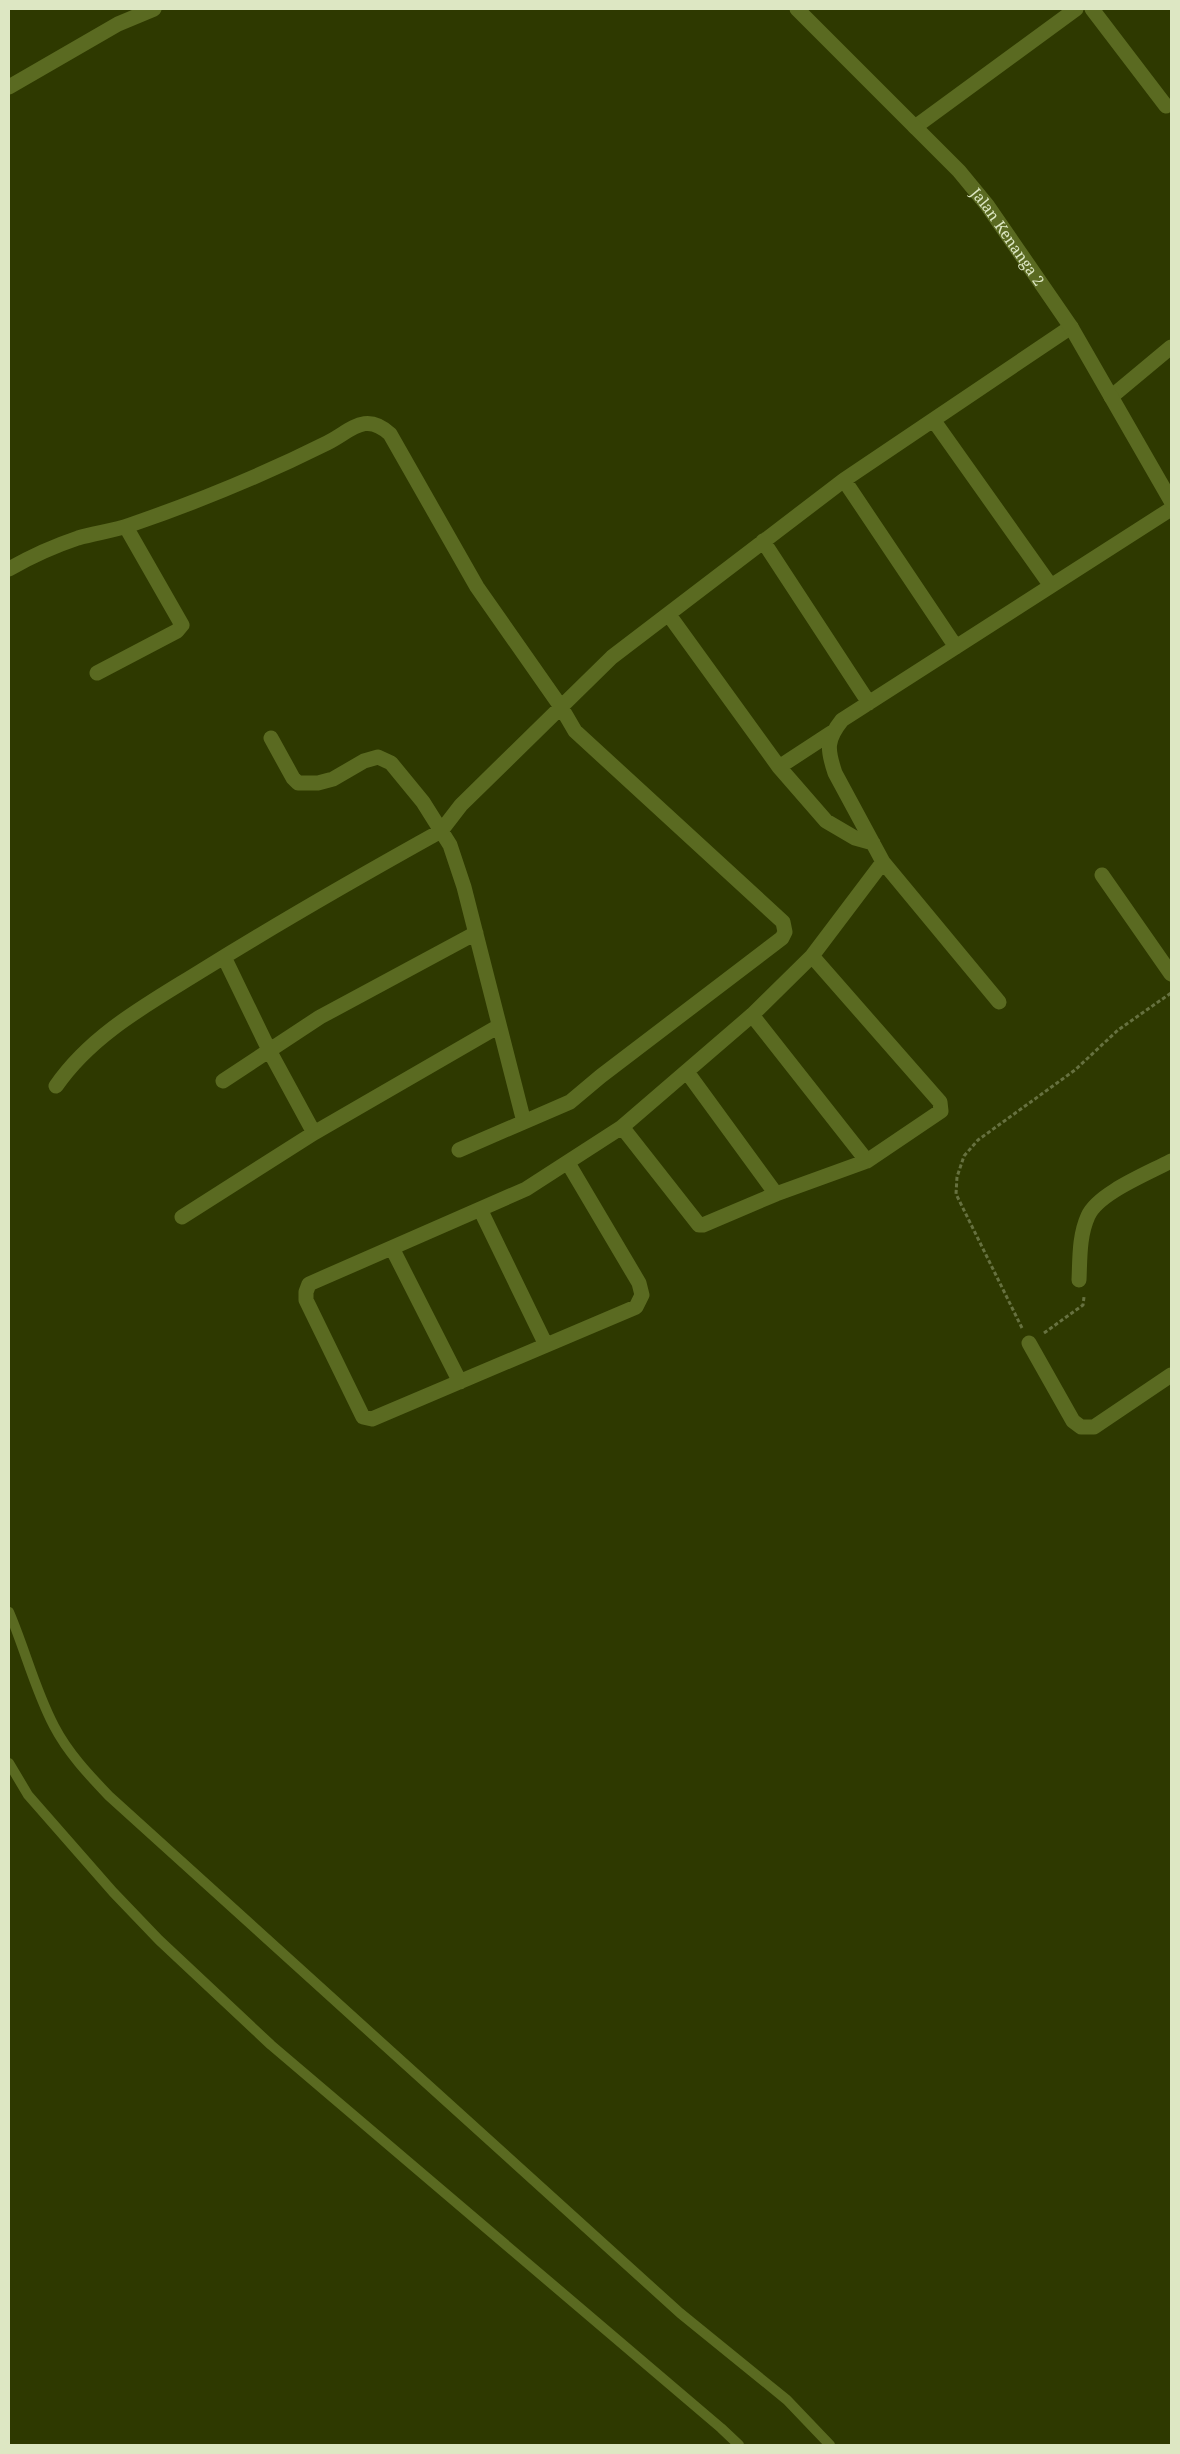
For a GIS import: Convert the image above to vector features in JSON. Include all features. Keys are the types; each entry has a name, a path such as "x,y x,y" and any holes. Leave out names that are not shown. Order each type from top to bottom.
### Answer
{"street":[{"path":"9,87 118,24 154,9"},
{"name":"Jalan Kenanga 2","path":"797,9 959,171 987,205 1072,327 1171,500"},
{"path":"915,128 1076,9"},
{"path":"1092,9 1166,106"},
{"path":"56,1086 73,1062 114,1026 264,931 441,831 461,805 612,657 844,480 1072,327"},
{"path":"1111,397 1171,347"},
{"path":"934,420 1051,586"},
{"path":"9,569 24,560 78,538 126,526 186,506 281,466 368,422 381,426 390,434 477,587 561,707 575,731 783,922 785,932 782,938 601,1076 570,1102 556,1110 459,1150"},
{"path":"844,480 956,647"},
{"path":"779,767 831,733 842,720 1171,509"},
{"path":"97,672 178,631 182,625 126,526"},
{"path":"763,541 868,703"},
{"path":"669,615 779,767 826,821 855,838 874,843"},
{"path":"831,733 828,745 835,773 883,862 999,1002"},
{"path":"271,738 293,778 298,783 307,785 333,779 364,760 378,757 386,758 423,802 450,845 476,933 498,1026 524,1122"},
{"path":"568,1162 639,1283 642,1295 636,1306 372,1419 363,1417 306,1300 309,1284 526,1190 568,1162 622,1127 752,1015 812,956 883,862"},
{"path":"1102,875 1171,974"},
{"path":"224,1081 320,1017 476,933"},
{"path":"622,1127 699,1225 704,1225 776,1194 867,1162 941,1111 940,1102 812,956"},
{"path":"224,957 270,1052 314,1133"},
{"path":"752,1015 867,1162"},
{"path":"182,1217 314,1133 498,1026"},
{"path":"687,1072 776,1194"},
{"path":"1079,1280 1081,1236 1089,1214 1099,1202 1114,1192 1171,1161"},
{"path":"480,1209 546,1345"},
{"path":"392,1248 460,1382"},
{"path":"1030,1343 1072,1421 1081,1427 1094,1427 1171,1375"}],"lane":[{"path":"9,1612 55,1728 84,1770 110,1796 680,2313 787,2400 830,2445"},
{"path":"9,1763 28,1795 100,1878 159,1940 250,2026 739,2445"}],"path":[{"path":"1079,1280 1085,1295 1083,1305 1030,1343 956,1194 957,1177 964,1156 993,1128 1075,1070 1118,1030 1171,993"}]}
